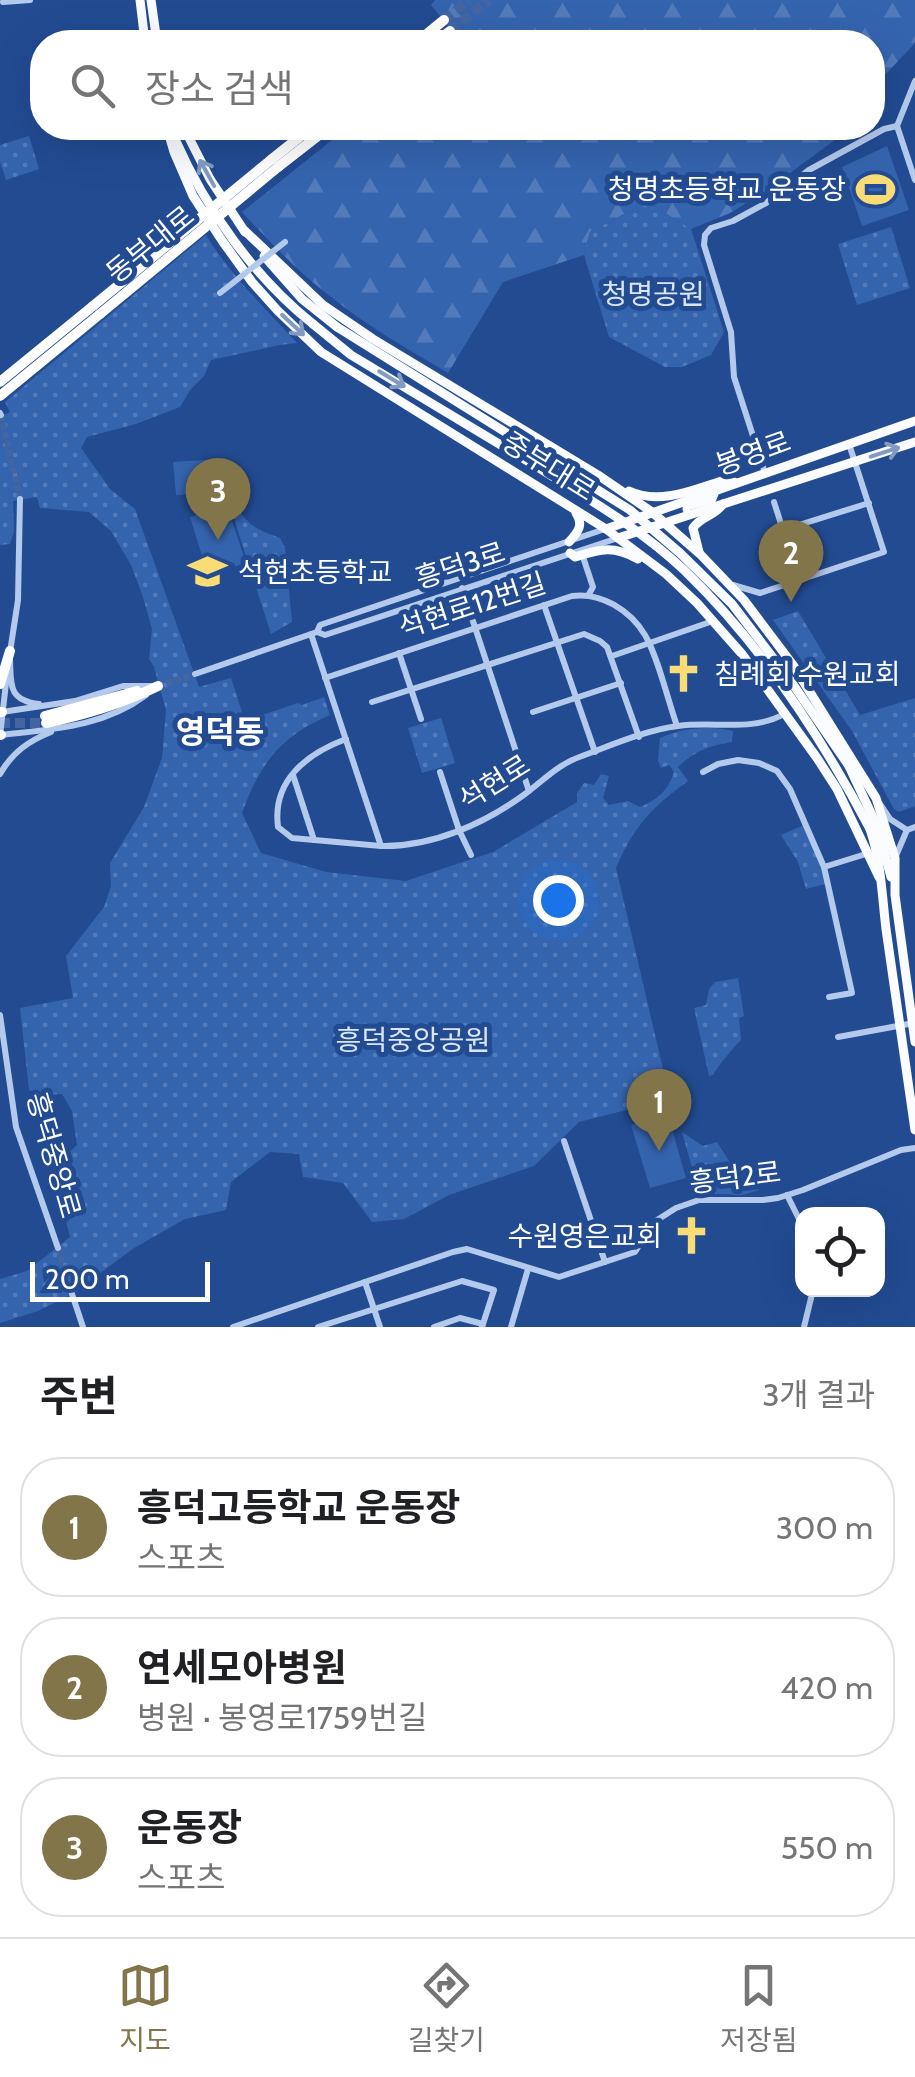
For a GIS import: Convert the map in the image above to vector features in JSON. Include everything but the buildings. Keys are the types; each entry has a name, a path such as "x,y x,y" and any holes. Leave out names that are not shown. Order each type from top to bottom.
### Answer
{"highway":[{"name":"동부대로","path":"2,389 299,140"},
{"name":"동부대로","path":"275,163 310,140"},
{"path":"0,684 10,651"},
{"path":"47,714 158,686"}],"main road":[{"path":"137,0 143,30"},
{"path":"151,0 155,30"},
{"name":"중부대로","path":"172,140 193,196 252,282 321,352 606,528 664,573 713,621 742,654 837,788 879,878"},
{"name":"중부대로","path":"175,140 199,187 256,271 284,301 351,354 605,509 681,568 726,614 768,668 840,772 878,852 898,1026 909,1054 915,1130"},
{"name":"중부대로","path":"190,140 244,231 302,299 337,327 630,510 732,604 849,766 877,826 896,894"},
{"name":"중부대로","path":"244,231 323,306 652,512 700,554 756,616 802,678 876,798 895,858 915,1042"},
{"name":"봉영로","path":"606,528 915,421"},
{"name":"봉영로","path":"618,538 915,442"},
{"path":"598,475 648,498 728,479 736,483"},
{"path":"690,513 688,506 714,498 715,491"},
{"path":"700,554 693,528 718,511 724,502"},
{"path":"571,507 581,522 569,548 575,556 610,548 624,551 664,573"},
{"path":"893,978 906,977"}],"street":[{"path":"6,1 30,0"},
{"path":"915,81 897,126 915,180"},
{"path":"885,129 897,126"},
{"path":"765,472 734,377 731,332 704,245 705,235 711,228 733,222 766,204 810,170 864,140"},
{"path":"220,293 285,242"},
{"path":"728,584 760,593 884,552 848,443"},
{"path":"20,499 18,600 0,736 84,724 128,709 158,686"},
{"path":"774,502 799,581"},
{"path":"783,530 869,503"},
{"name":"흥덕3로","path":"195,674 462,588 569,548 606,528"},
{"name":"흥덕3로","path":"314,633 320,625 569,548 618,538"},
{"path":"582,554 593,587 589,594"},
{"path":"462,588 529,792"},
{"path":"756,616 760,593"},
{"name":"석현로12번길","path":"325,678 572,596 589,594 613,604 641,629 677,726"},
{"path":"544,605 595,752"},
{"path":"612,656 713,621"},
{"path":"314,633 325,678 382,846"},
{"path":"372,702 576,635 590,636 608,647 639,737"},
{"path":"10,651 11,686 15,694 47,714"},
{"path":"400,653 421,719"},
{"path":"533,712 621,683"},
{"path":"1,712 47,714"},
{"name":"석현로","path":"314,840 404,847 480,822 529,792 564,763 595,752 677,726 769,723 784,714"},
{"path":"0,774 20,748 71,726"},
{"path":"293,774 314,840 292,838 278,827 276,810 282,788 293,774 316,753 346,740"},
{"path":"702,772 738,760 759,763 777,772 790,789 824,867 852,993 828,998"},
{"path":"440,772 471,855"},
{"path":"876,798 890,819 911,829 895,858"},
{"path":"824,867 869,853"},
{"name":"흥덕중앙로","path":"0,1016 16,1126 58,1248"},
{"path":"838,1037 914,1023"},
{"path":"564,1140 606,1262"},
{"name":"흥덕2로","path":"233,1327 453,1252 467,1250 559,1277 635,1252 654,1222 676,1208 699,1200 786,1196 901,1150 915,1148"},
{"path":"786,1196 795,1212"},
{"path":"511,1327 528,1269"},
{"path":"318,1327 462,1280 494,1290 482,1326 460,1318 434,1327"},
{"path":"365,1282 380,1327"},
{"path":"72,1294 82,1327"},
{"path":"804,1327 810,1297"},
{"path":"273,1314 278,1327"}],"green space":[{"path":"435,0 915,0 915,43 886,74 885,30 451,30 431,5"},
{"path":"29,136 39,169 6,180 0,145"},
{"path":"332,140 835,140 730,213 691,229 647,202 590,232 584,255 503,282 448,373 331,297 242,212"},
{"name":"청명초등학교 운동장","path":"887,146 909,210 862,226 842,167"},
{"name":"청명공원","path":"647,202 691,229 724,332 711,355 682,367 665,367 609,337 584,255 590,232"},
{"path":"891,227 910,288 857,305 838,244"},
{"name":"흥덕중앙공원","path":"206,235 237,278 297,343 211,360 180,407 87,437 81,448 110,489 135,509 199,687 231,678 244,718 250,719 324,697 330,715 298,732 274,754 256,780 242,813 261,853 326,872 406,881 493,852 577,802 577,793 584,783 594,785 601,774 609,776 603,798 609,805 628,801 640,807 661,794 674,772 669,765 661,768 660,738 696,728 733,731 732,742 703,750 678,767 688,781 645,819 616,868 670,1099 579,1122 534,1166 449,1195 404,1219 372,1222 343,1183 303,1177 299,1154 270,1152 231,1182 226,1210 185,1219 134,1248 72,1294 38,1311 0,1323 0,1279 27,1271 70,1237 53,1167 77,1145 72,1111 62,1094 41,1095 29,1090 20,1008 73,998 66,956 104,907 111,886 110,863 144,807 162,758 166,710 149,659 152,629 143,597 131,565 111,531 89,512 40,508 37,497 13,501 14,531 10,544 0,545 0,417 10,412 5,402"},
{"path":"219,459 221,492 176,495 173,462"},
{"path":"233,498 246,519 280,538 285,548 292,622 271,634 228,500"},
{"path":"227,506 246,563 208,575 190,517"},
{"path":"798,611 860,715 915,698 915,806 899,812 894,809 852,731 773,620"},
{"path":"441,718 455,763 422,773 408,728"},
{"path":"804,825 825,884 806,889 798,862 781,835"},
{"path":"738,978 744,1016 739,1018 741,1040 709,1076 694,1008 706,1005 709,989 715,982"},
{"path":"668,1115 686,1178 650,1188 631,1125"},
{"path":"682,1132 703,1146 717,1142 731,1164 759,1190 742,1195 699,1193"}],"tunnel":[{"path":"444,20 469,0"},
{"path":"451,30 489,0"},
{"path":"1,415 20,499"},
{"path":"158,686 195,674"},
{"path":"0,723 46,723"},
{"path":"58,1248 72,1294"}],"place":[{"name":"청명초등학교 운동장","path":"876,189"},
{"name":"운동장","path":"218,540"},
{"name":"석현초등학교","path":"208,572"},
{"name":"연세모아병원","path":"791,602"},
{"name":"침례회 수원교회","path":"684,674"},
{"name":"흥덕고등학교 운동장","path":"659,1151"},
{"name":"수원영은교회","path":"692,1236"}],"district":[{"name":"영덕동","path":"220,732"}]}
